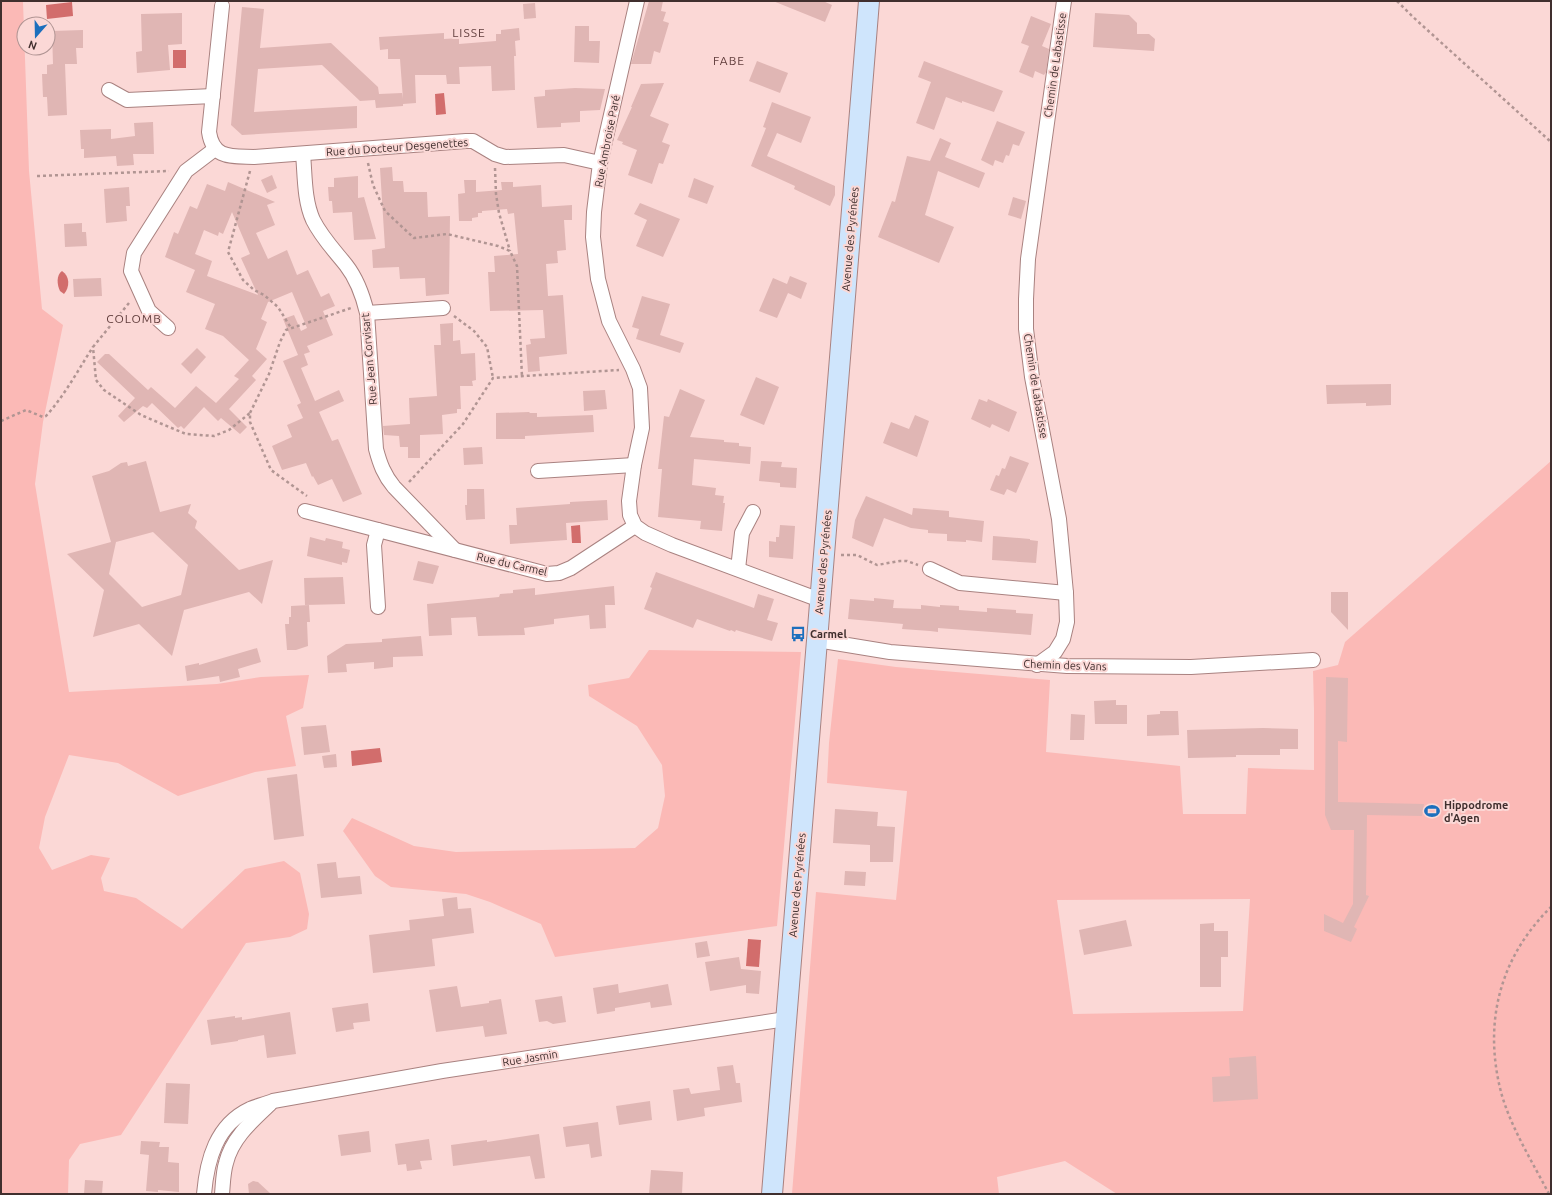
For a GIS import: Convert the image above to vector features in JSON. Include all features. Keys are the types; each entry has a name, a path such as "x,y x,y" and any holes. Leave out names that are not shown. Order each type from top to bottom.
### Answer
{"main road":[{"name":"Avenue des Pyrénées","path":"772,1194 869,1"}],"street":[{"name":"Rue Ambroise Paré","path":"635,526 630,515 629,501 634,465 642,428 640,388 609,320 598,279 594,237 594,212 600,163 637,1"},
{"name":"Chemin de Labastisse","path":"1037,665 1055,652 1062,639 1067,622 1066,593 1059,519 1032,377 1026,329 1028,259 1064,1"},
{"path":"168,328 149,311 131,271 135,250 186,171 215,149 211,142 209,132 222,6"},
{"path":"110,90 127,100 213,96"},
{"name":"Rue du Docteur Desgenettes","path":"215,149 223,155 254,158 473,141 495,154 505,157 519,158 564,155 600,163"},
{"name":"Rue Jean Corvisart","path":"303,154 307,199 313,220 327,242 347,266 354,278 366,309 376,448 380,467 386,478 399,493 455,550"},
{"path":"366,309 443,308"},
{"path":"538,471 634,465"},
{"name":"Rue du Carmel","path":"311,512 547,574 559,573 571,568 635,526"},
{"path":"738,569 742,533 753,512"},
{"path":"635,526 645,533 672,545 820,600"},
{"path":"378,530 374,545 378,607"},
{"path":"930,569 960,583 1066,593"},
{"name":"Chemin des Vans","path":"817,640 890,652 1037,665 1192,667 1314,660"},
{"name":"Rue Jasmin","path":"204,1194 209,1158 225,1129 238,1117 250,1109 273,1101 436,1072 786,1019"},
{"path":"222,1194 226,1163 232,1149 246,1127 273,1101"}],"path":[{"path":"1397,1 1551,142"},
{"path":"366,149 368,166 385,211 414,238 447,234 498,246 510,251"},
{"path":"495,154 496,194 499,213 510,251 517,266 522,377"},
{"path":"254,158 228,252 243,280 254,290 264,294 278,307 291,328"},
{"path":"37,176 186,171"},
{"path":"1,420 26,410 43,417 46,416 66,391 94,347 140,291"},
{"path":"399,493 463,424 493,378 487,348 481,338 443,308"},
{"path":"94,347 96,380 104,390 141,415 186,434 214,436 229,430 250,413 269,374 280,342 286,330 341,310 366,309"},
{"path":"493,378 633,370"},
{"path":"250,413 250,422 271,470 312,499 311,512"},
{"path":"824,553 845,556 857,555 882,566 900,561 907,561 930,569"},
{"path":"1549,1194 1515,1127 1501,1092 1495,1056 1495,1020 1502,984 1513,955 1530,930 1551,906"}],"shaded area":[{"path":"1,1 23,2 23,16 16,16 16,56 25,56 29,171 42,309 63,325 43,422 35,484 69,692 217,684 261,677 309,675 303,708 286,716 296,766 255,772 178,796 118,763 69,755 45,817 39,848 52,870 91,855 110,858 101,878 104,891 136,898 182,929 245,869 284,861 300,873 309,914 307,929 290,937 246,943 121,1135 80,1144 69,1160 68,1194 1,1194"},
{"path":"72,2 73,16 56,18 56,16 47,16 46,5"},
{"path":"173,50 186,50 186,68 173,68"},
{"path":"444,93 446,114 436,115 435,94"},
{"path":"62,271 68,279 68,285 64,294 60,291 58,286 58,278"},
{"path":"1551,461 1551,1194 1117,1194 1065,1161 997,1177 999,1194 792,1194 816,892 896,900 907,791 827,783 829,743 838,659 896,667 1050,680 1046,752 1180,766 1183,814 1246,814 1248,768 1314,770 1313,671 1338,665 1345,642","holes":["1250,899 1243,1011 1073,1014 1057,900"]},
{"path":"580,525 581,543 572,543 571,526"},
{"path":"649,650 801,652 777,926 555,957 541,924 490,902 466,894 391,887 375,876 343,831 352,818 414,846 456,852 635,848 658,828 665,796 662,765 637,726 589,696 588,685 629,678"},
{"path":"380,748 382,762 352,766 351,751"},
{"path":"748,939 761,940 759,967 746,966"}],"building":[{"path":"649,1 663,1 661,11 666,12 663,21 669,23 660,53 654,51 651,64 631,64"},
{"path":"773,1 823,1 832,5 825,22"},
{"path":"535,3 536,18 524,19 523,4"},
{"path":"242,7 264,9 260,48 331,43 378,87 379,94 402,93 403,99 400,59 388,59 388,49 380,50 379,37 444,33 444,39 459,38 459,44 496,41 496,34 501,34 501,30 519,28 520,40 515,41 516,56 514,56 515,90 492,91 491,66 459,67 460,84 447,84 446,75 415,75 416,103 403,104 403,106 376,108 375,100 360,101 322,65 258,69 254,112 357,106 357,128 242,135 231,125"},
{"path":"182,13 182,44 168,45 170,70 137,73 136,52 142,51 141,14"},
{"path":"1095,13 1129,15 1137,23 1137,34 1149,34 1155,39 1154,51 1093,47"},
{"path":"1031,16 1051,24 1042,46 1049,49 1046,72 1044,75 1035,71 1033,78 1019,72 1029,46 1021,43"},
{"path":"575,26 589,26 589,41 600,41 599,63 574,62"},
{"path":"83,30 83,48 76,48 77,64 65,64 67,115 48,116 47,97 43,97 42,74 47,74 47,65 53,64 53,56 56,56 56,31"},
{"path":"757,61 788,73 780,93 749,81"},
{"path":"924,61 1003,91 994,112 946,97 934,130 916,123 931,82 918,77"},
{"path":"664,83 650,116 669,124 662,142 670,145 663,164 659,163 652,184 628,175 637,150 622,144 623,142 617,140 641,84"},
{"path":"575,88 605,89 600,110 580,111 580,122 561,123 561,127 537,128 534,97 545,96 545,90"},
{"path":"772,102 811,117 801,143 777,133 767,156 835,186 835,195 830,206 794,189 795,186 751,166 766,128 763,127"},
{"path":"997,121 1025,132 1019,146 1013,144 1009,156 1006,155 1003,163 995,160 993,166 981,160"},
{"path":"153,122 154,154 133,154 134,165 117,166 116,156 84,158 84,149 81,149 80,130 111,129 111,139 135,136 134,123"},
{"path":"940,138 951,143 945,157 985,173 979,188 938,171 925,215 954,227 939,263 878,237 892,201 895,202 907,156 930,161"},
{"path":"392,167 393,181 403,181 404,192 427,192 428,217 450,216 449,294 426,296 425,278 400,279 399,267 373,268 372,250 385,248 380,168"},
{"path":"272,175 277,188 267,193 261,180"},
{"path":"358,176 358,198 364,197 376,239 354,240 352,212 333,213 332,201 329,201 328,187 334,187 334,178"},
{"path":"694,178 714,186 707,204 688,197"},
{"path":"464,180 476,180 476,192 502,190 501,182 513,182 513,187 541,185 542,207 572,205 572,220 564,220 566,250 557,251 558,263 546,264 548,296 563,295 567,354 539,357 540,371 528,372 526,345 531,344 530,339 545,338 543,310 490,311 488,272 495,272 494,256 518,254 514,213 508,214 507,209 482,211 482,213 478,213 478,217 472,218 472,221 459,221 458,194 465,193"},
{"path":"228,182 275,202 267,205 275,225 256,233 268,259 287,250 297,275 308,270 321,297 329,293 335,306 323,311 333,335 307,346 310,352 304,354 308,365 301,368 315,401 339,390 344,401 319,412 332,441 338,439 362,494 343,502 332,479 318,485 313,476 312,477 306,463 282,470 272,446 292,437 287,425 303,418 297,405 301,403 283,361 298,355 283,319 294,315 301,331 307,328 292,292 268,302 261,319 267,322 256,349 267,359 252,376 256,380 229,409 247,427 240,434 221,418 218,421 204,407 184,429 181,426 178,428 152,403 147,408 143,406 124,422 118,416 135,398 97,362 105,354 109,354 148,390 151,387 175,408 196,386 216,403 239,379 234,376 249,360 223,336 205,329 215,304 186,292 195,270 165,257 174,232 178,234 190,206 197,209 207,184 225,191","holes":["232,212 250,254 241,258 258,295 207,276 212,261 195,254 204,230 218,236 219,232 223,234"]},
{"path":"129,187 130,206 126,206 127,221 106,223 104,189"},
{"path":"1013,197 1026,201 1021,219 1008,215"},
{"path":"640,203 680,219 663,257 636,246 647,220 634,214"},
{"path":"82,223 82,232 86,232 87,246 65,247 64,224"},
{"path":"790,276 807,283 801,299 788,293 777,318 759,311 773,278 787,284"},
{"path":"101,278 102,296 74,297 73,279"},
{"path":"642,296 670,304 660,335 684,343 680,353 636,339 639,329 632,327"},
{"path":"453,323 453,341 460,340 461,354 475,353 476,380 472,381 473,386 460,386 461,409 457,409 457,413 442,415 443,434 420,435 420,458 408,458 408,447 400,447 399,436 384,435 383,426 410,424 409,398 437,396 434,345 441,345 440,324"},
{"path":"197,348 206,357 191,374 181,364"},
{"path":"756,377 779,387 764,425 740,415"},
{"path":"1391,384 1391,405 1366,406 1366,403 1327,404 1326,385"},
{"path":"680,389 705,400 690,437 724,440 724,442 739,443 739,446 751,447 750,464 694,459 692,485 716,488 715,495 724,496 723,503 725,503 722,531 700,529 701,521 658,517 662,469 658,469 664,416 669,417"},
{"path":"605,390 607,409 584,411 583,391"},
{"path":"979,399 987,402 988,399 1017,412 1009,432 992,424 990,428 971,419"},
{"path":"496,413 537,413 537,417 593,415 594,432 525,436 525,439 496,439"},
{"path":"915,415 929,421 917,457 883,443 891,422 909,429"},
{"path":"482,447 483,464 464,465 463,448"},
{"path":"1010,456 1029,463 1016,493 1007,489 1004,495 990,490 996,475 999,476 1002,468 1005,469"},
{"path":"146,461 160,512 191,504 188,513 197,521 195,528 239,570 273,560 262,604 249,592 184,610 172,656 139,624 93,637 104,590 67,554 111,542 92,476 109,471 121,463 127,462 128,466","holes":["153,532 188,565 181,595 142,607 109,574 116,542"]},
{"path":"761,461 782,462 781,467 797,468 796,488 780,487 780,483 759,481"},
{"path":"467,489 484,489 485,519 466,520 465,505 467,505"},
{"path":"866,496 912,515 913,508 949,511 949,517 984,521 982,542 966,540 966,542 947,541 947,534 928,533 928,530 911,528 884,518 873,547 852,538 855,520"},
{"path":"607,500 608,520 566,523 567,540 510,544 509,525 517,525 516,508 570,504 570,502"},
{"path":"780,525 795,526 793,559 769,557 769,541 776,542 776,537 779,537"},
{"path":"993,536 1038,541 1036,563 992,560"},
{"path":"310,537 325,541 326,538 343,542 342,548 350,550 347,563 342,562 342,565 307,556"},
{"path":"418,561 439,566 433,584 413,580"},
{"path":"656,572 754,608 758,594 774,599 767,620 778,623 772,641 736,630 735,632 730,631 697,619 693,628 644,609"},
{"path":"343,577 345,604 305,605 304,578"},
{"path":"614,586 615,605 605,605 606,628 590,629 589,615 554,619 554,624 524,628 525,635 478,636 476,617 451,618 452,635 429,636 427,604 499,597 500,594 513,593 513,590 535,588 535,595"},
{"path":"1331,592 1348,592 1348,630 1331,612"},
{"path":"874,598 894,600 893,608 921,609 921,605 940,607 940,605 959,606 959,610 987,612 987,608 1016,610 1016,613 1033,614 1031,635 938,628 938,632 902,629 903,624 848,619 850,599 874,601"},
{"path":"309,605 310,622 307,622 308,646 296,650 287,650 285,624 289,624 289,617 291,617 291,606"},
{"path":"421,636 423,656 393,657 393,667 374,669 374,662 346,664 347,672 328,673 327,656 346,644 382,642 382,639"},
{"path":"257,648 261,662 238,669 240,677 220,682 219,676 187,681 185,666 199,663 199,665"},
{"path":"1326,677 1348,678 1347,742 1338,741 1338,802 1424,804 1422,816 1367,815 1366,895 1369,896 1354,927 1357,929 1351,942 1324,931 1324,914 1343,923 1353,904 1354,830 1331,830 1325,815"},
{"path":"1116,700 1116,705 1127,705 1127,724 1095,724 1094,701"},
{"path":"1160,711 1178,711 1179,735 1147,736 1147,715 1160,714"},
{"path":"1071,714 1085,715 1084,740 1070,740"},
{"path":"326,725 330,752 304,755 301,727"},
{"path":"1263,728 1298,729 1298,749 1280,749 1280,755 1236,755 1236,757 1188,758 1187,730"},
{"path":"336,754 337,767 324,768 322,756"},
{"path":"297,774 304,836 274,840 267,778"},
{"path":"835,809 878,812 877,826 895,827 893,862 870,862 870,845 833,843"},
{"path":"336,862 338,878 360,876 362,894 321,898 317,864"},
{"path":"845,871 866,872 865,886 844,885"},
{"path":"457,897 458,909 471,908 474,933 432,939 435,966 373,973 369,935 410,930 409,920 444,916 442,899"},
{"path":"1126,920 1132,946 1084,955 1079,930"},
{"path":"1214,923 1214,931 1228,931 1228,957 1221,957 1221,987 1200,987 1200,924"},
{"path":"707,941 710,956 697,958 695,943"},
{"path":"739,957 741,969 761,971 759,994 746,993 746,985 710,991 705,962"},
{"path":"618,984 619,993 668,984 672,1005 651,1008 650,1002 615,1008 615,1011 597,1014 593,988"},
{"path":"457,986 461,1007 489,1003 489,1001 501,999 507,1034 485,1037 483,1026 436,1032 429,990"},
{"path":"562,996 566,1022 553,1024 547,1021 539,1022 535,1000"},
{"path":"368,1003 370,1021 353,1023 354,1029 336,1032 332,1008"},
{"path":"290,1012 296,1054 267,1058 264,1035 211,1045 207,1020 235,1016 235,1018 242,1017 242,1020"},
{"path":"1256,1056 1258,1099 1213,1102 1212,1077 1230,1076 1229,1058"},
{"path":"733,1065 736,1083 740,1083 742,1102 704,1108 705,1116 677,1121 673,1090 689,1088 691,1094 720,1090 717,1067"},
{"path":"166,1083 190,1084 188,1124 164,1123"},
{"path":"650,1101 652,1120 619,1125 616,1106"},
{"path":"598,1122 602,1156 591,1158 589,1144 566,1147 563,1127"},
{"path":"369,1131 371,1152 341,1156 338,1135"},
{"path":"539,1134 545,1178 535,1179 530,1156 453,1166 451,1145 487,1140 487,1142"},
{"path":"429,1139 432,1160 420,1161 422,1169 407,1171 406,1164 398,1165 395,1144"},
{"path":"141,1141 160,1142 159,1147 169,1147 168,1162 179,1163 179,1192 158,1190 158,1192 146,1191 149,1155 140,1154"},
{"path":"651,1170 683,1172 682,1194 649,1194"},
{"path":"85,1180 103,1181 102,1194 84,1194"},
{"path":"253,1181 258,1182 271,1194 249,1194 248,1184"}],"place":[{"name":"Carmel","path":"798,634"},
{"name":"Hippodrome d'Agen","path":"1432,811"}],"district":[{"name":"LISSE","path":"469,33"},
{"name":"FABE","path":"729,61"},
{"name":"COLOMB","path":"134,319"}]}
